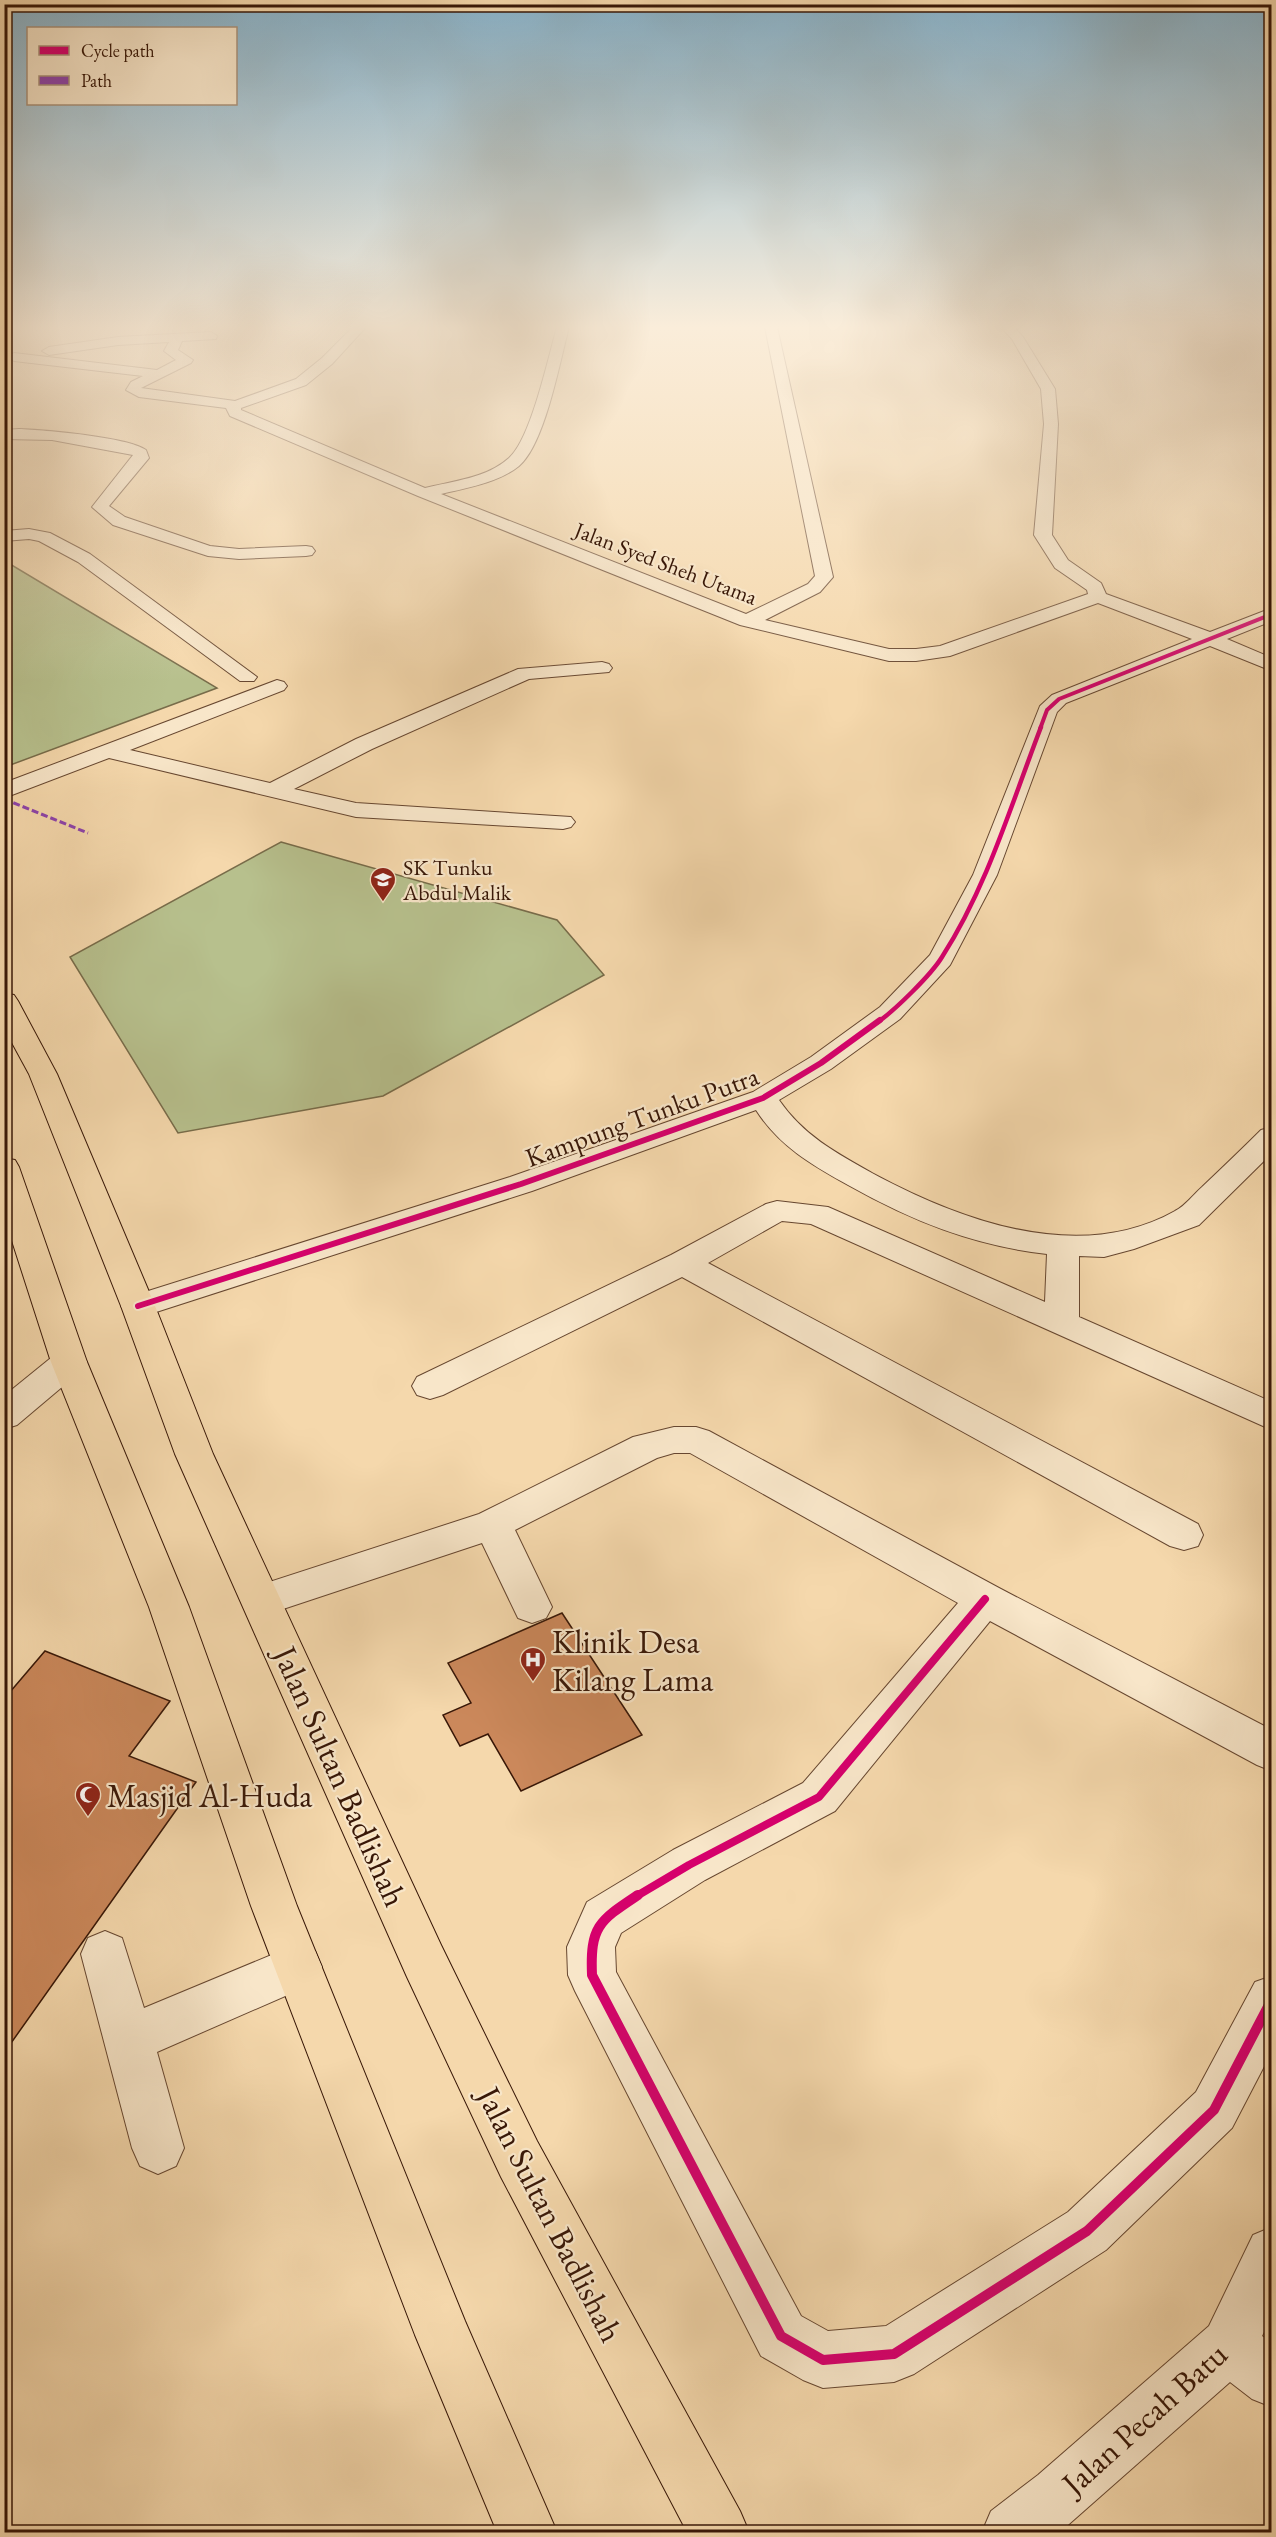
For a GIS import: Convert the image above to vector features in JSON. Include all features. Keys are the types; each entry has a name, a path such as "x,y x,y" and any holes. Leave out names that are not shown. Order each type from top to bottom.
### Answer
{"main road":[{"name":"Jalan Sultan Badlishah","path":"4,1001 43,1074 138,1306 194,1454 424,1961 519,2158 719,2532"},
{"path":"4,1167 69,1362 169,1607 274,1906 443,2335 527,2532"}],"street":[{"path":"106,445 141,453 141,458 100,507 119,521 208,551 239,554 306,551"},
{"name":"Jalan Syed Sheh Utama","path":"312,445 424,493 747,621 889,655 943,652 1098,597"},
{"path":"424,493 495,473 516,460 524,445"},
{"path":"747,621 814,588 824,577 796,445"},
{"path":"1049,445 1043,535 1061,564 1095,586 1098,597 1208,638 1272,665"},
{"path":"4,536 29,534 44,537 84,558 247,677"},
{"name":"Kampung Tunku Putra","path":"138,1306 521,1184 763,1098 820,1063 890,1013 941,959 986,875 1047,710 1059,699 1272,614"},
{"path":"274,790 364,744 525,673 602,668"},
{"path":"4,791 277,686"},
{"path":"107,751 356,810 562,822"},
{"path":"763,1098 782,1125 815,1152 904,1204 953,1225 976,1232 1015,1240 1063,1245 1104,1246 1134,1239 1188,1218 1272,1136"},
{"path":"430,1386 683,1263 777,1211 817,1214 1272,1417"},
{"path":"1062,1324 1063,1245"},
{"path":"683,1263 1184,1535"},
{"path":"4,1416 69,1362"},
{"path":"261,1600 493,1524 646,1447 674,1440 696,1440 985,1599 1272,1752"},
{"path":"493,1524 532,1607"},
{"path":"985,1599 819,1797 638,1895 604,1918 591,1947 592,1975 781,2336 823,2360 894,2354 1087,2232 1214,2110 1272,1999"},
{"path":"105,1954 158,2148"},
{"path":"127,2040 298,1967"},
{"name":"Jalan Pecah Batu","path":"1012,2532 1059,2496 1250,2362 1272,2254"}],"green space":[{"path":"5,561 217,688 5,767"},
{"path":"281,842 557,920 604,975 383,1096 178,1133 70,957"}],"building":[{"name":"Klinik Desa Kilang Lama","path":"562,1613 642,1735 521,1791 488,1734 460,1746 443,1715 471,1703 448,1663"},
{"name":"Masjid Al-Huda","path":"45,1651 170,1701 129,1756 196,1782 4,2053 4,1699"}],"marked path":[{"path":"4,799 88,833"}],"cycle path":[{"path":"138,1306 521,1184 763,1098 821,1063 890,1013 941,959 985,875 1047,710 1059,699 1272,614"},
{"path":"985,1599 819,1797 689,1865 638,1895 604,1918 591,1947 592,1975 781,2336 823,2360 894,2354 1087,2231 1214,2110 1272,1999"}],"place":[{"name":"SK Tunku Abdul Malik","path":"383,903"},
{"name":"Klinik Desa Kilang Lama","path":"533,1683"},
{"name":"Masjid Al-Huda","path":"88,1818"}]}
